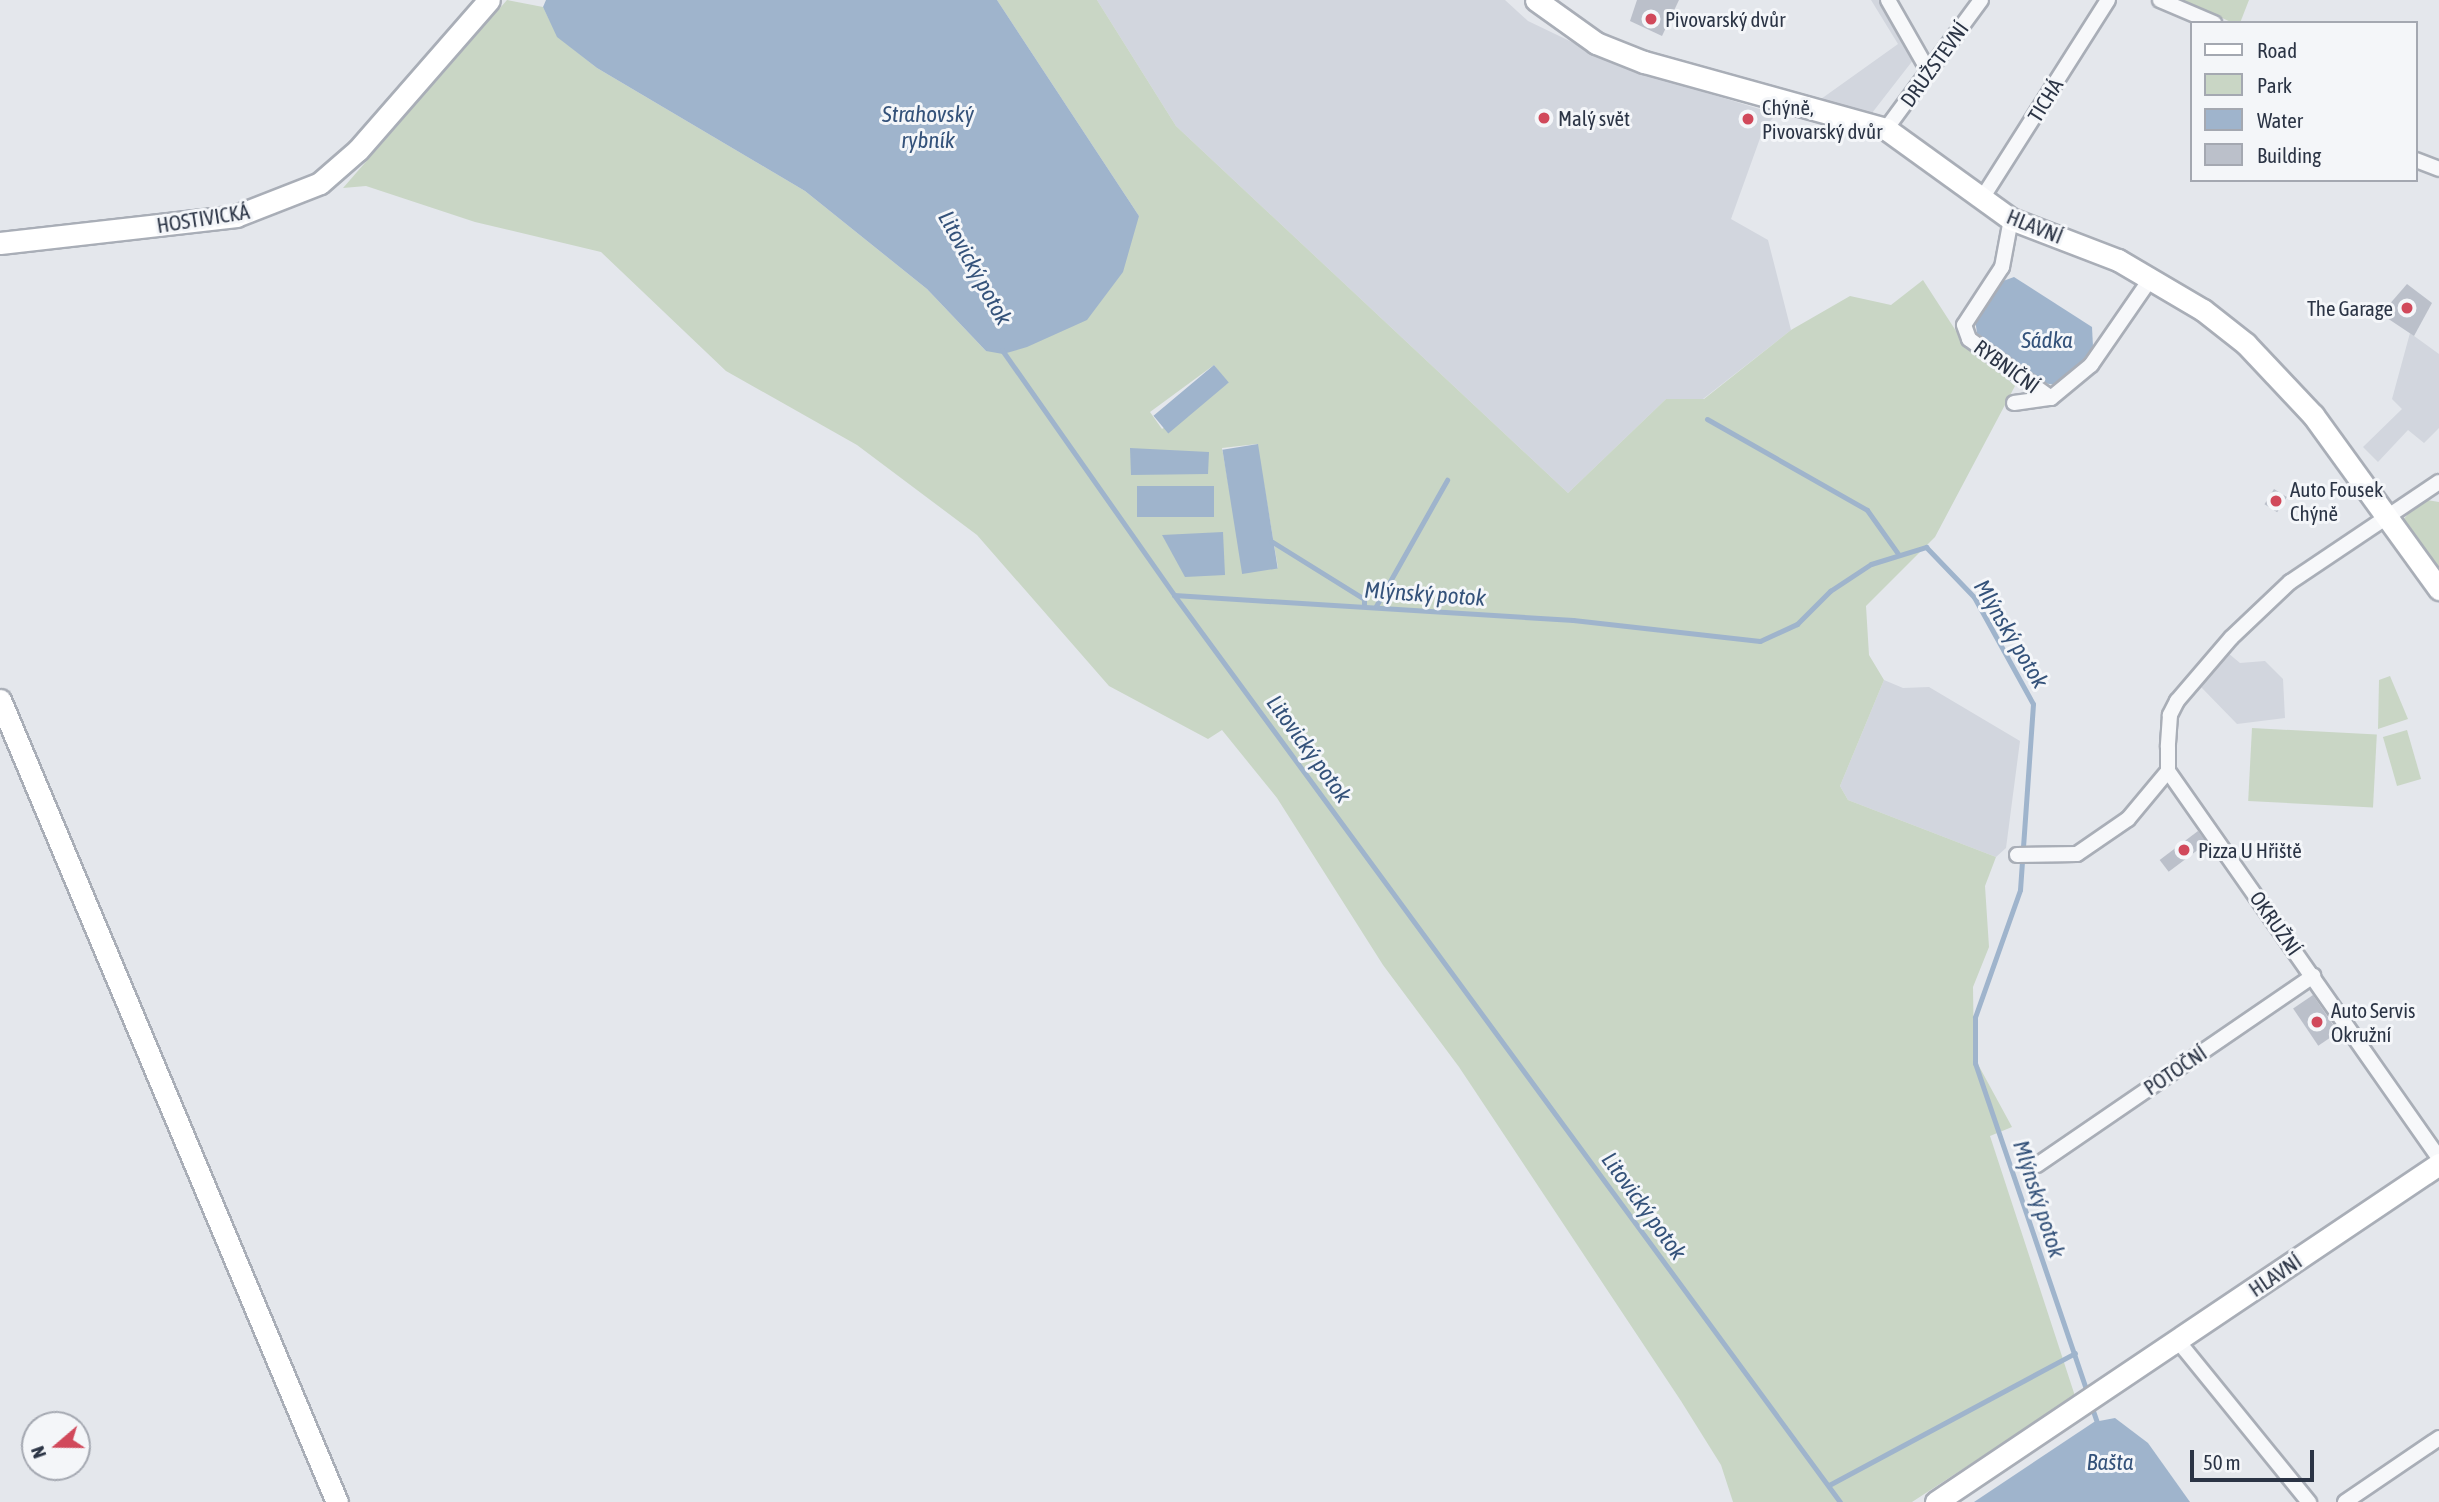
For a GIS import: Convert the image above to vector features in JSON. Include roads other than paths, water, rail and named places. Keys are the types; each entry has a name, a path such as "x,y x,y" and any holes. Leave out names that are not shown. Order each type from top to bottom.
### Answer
{"street":[{"name":"HOSTIVICKÁ","path":"0,243 236,216 296,195 320,183 358,150 489,0"},
{"name":"HLAVNÍ","path":"1536,0 1596,43 1644,62 1886,129 1981,200 2011,219 2151,278 2246,344 2331,437 2439,589"},
{"path":"1888,0 1929,72"},
{"name":"DRUŽSTEVNÍ","path":"1886,129 1981,0"},
{"name":"TICHÁ","path":"1981,200 2108,0"},
{"path":"2160,0 2209,21"},
{"path":"2418,161 2439,169"},
{"name":"RYBNIČNÍ","path":"2011,219 2002,267 1964,325 1969,339 2051,398"},
{"name":"RYBNIČNÍ","path":"2014,403 2051,398 2091,365 2151,278"},
{"path":"2017,855 2077,854 2128,819 2168,771 2169,715 2222,649 2290,582 2438,480"},
{"path":"0,700 337,1502"},
{"name":"OKRUŽNÍ","path":"2168,771 2439,1158"},
{"name":"POTOČNÍ","path":"2037,1165 2313,976"},
{"name":"HLAVNÍ","path":"1936,1502 2439,1164"},
{"path":"2178,1340 2309,1502"},
{"path":"2345,1502 2439,1438"}],"water":[{"name":"Strahovský rybník","path":"546,0 997,0 1139,216 1123,272 1087,320 1027,347 1003,354 986,351 927,289 805,191 597,68 557,37 543,7"},
{"name":"Sádka","path":"2014,277 2092,327 2093,347 2070,377 2056,385 2043,383 1977,333 1975,319 2003,281"},
{"path":"1214,365 1229,383 1168,433 1153,416"},
{"path":"1258,444 1278,568 1242,574 1222,450"},
{"path":"1130,448 1209,452 1208,474 1131,475"},
{"path":"1137,486 1214,486 1214,517 1137,517"},
{"path":"1223,532 1225,575 1185,577 1162,535"},
{"name":"Bašta","path":"2115,1418 2148,1443 2190,1502 1974,1502 2094,1422"}],"waterway":[{"name":"Litovický potok","path":"1002,350 1174,595 1840,1502"},
{"path":"1707,419 1867,510 1899,555"},
{"path":"1376,606 1447,480"},
{"path":"1271,541 1364,599 1364,606"},
{"name":"Mlýnský potok","path":"1174,595 1573,620 1760,641 1797,624 1830,591 1871,564 1926,547 1974,597 2033,704 2020,890 1975,1017 1975,1063 2088,1395"},
{"path":"1829,1485 2075,1353"},
{"name":"Mlýnský potok","path":"2091,1405 2098,1425"}],"place":[{"name":"Pivovarský dvůr","path":"1651,19"},
{"name":"Malý svět","path":"1544,118"},
{"name":"Chýně, Pivovarský dvůr","path":"1748,119"},
{"name":"The Garage","path":"2407,308"},
{"name":"Auto Fousek Chýně","path":"2276,501"},
{"name":"Pizza U Hřiště","path":"2184,850"},
{"name":"Auto Servis Okružní","path":"2317,1022"}]}
